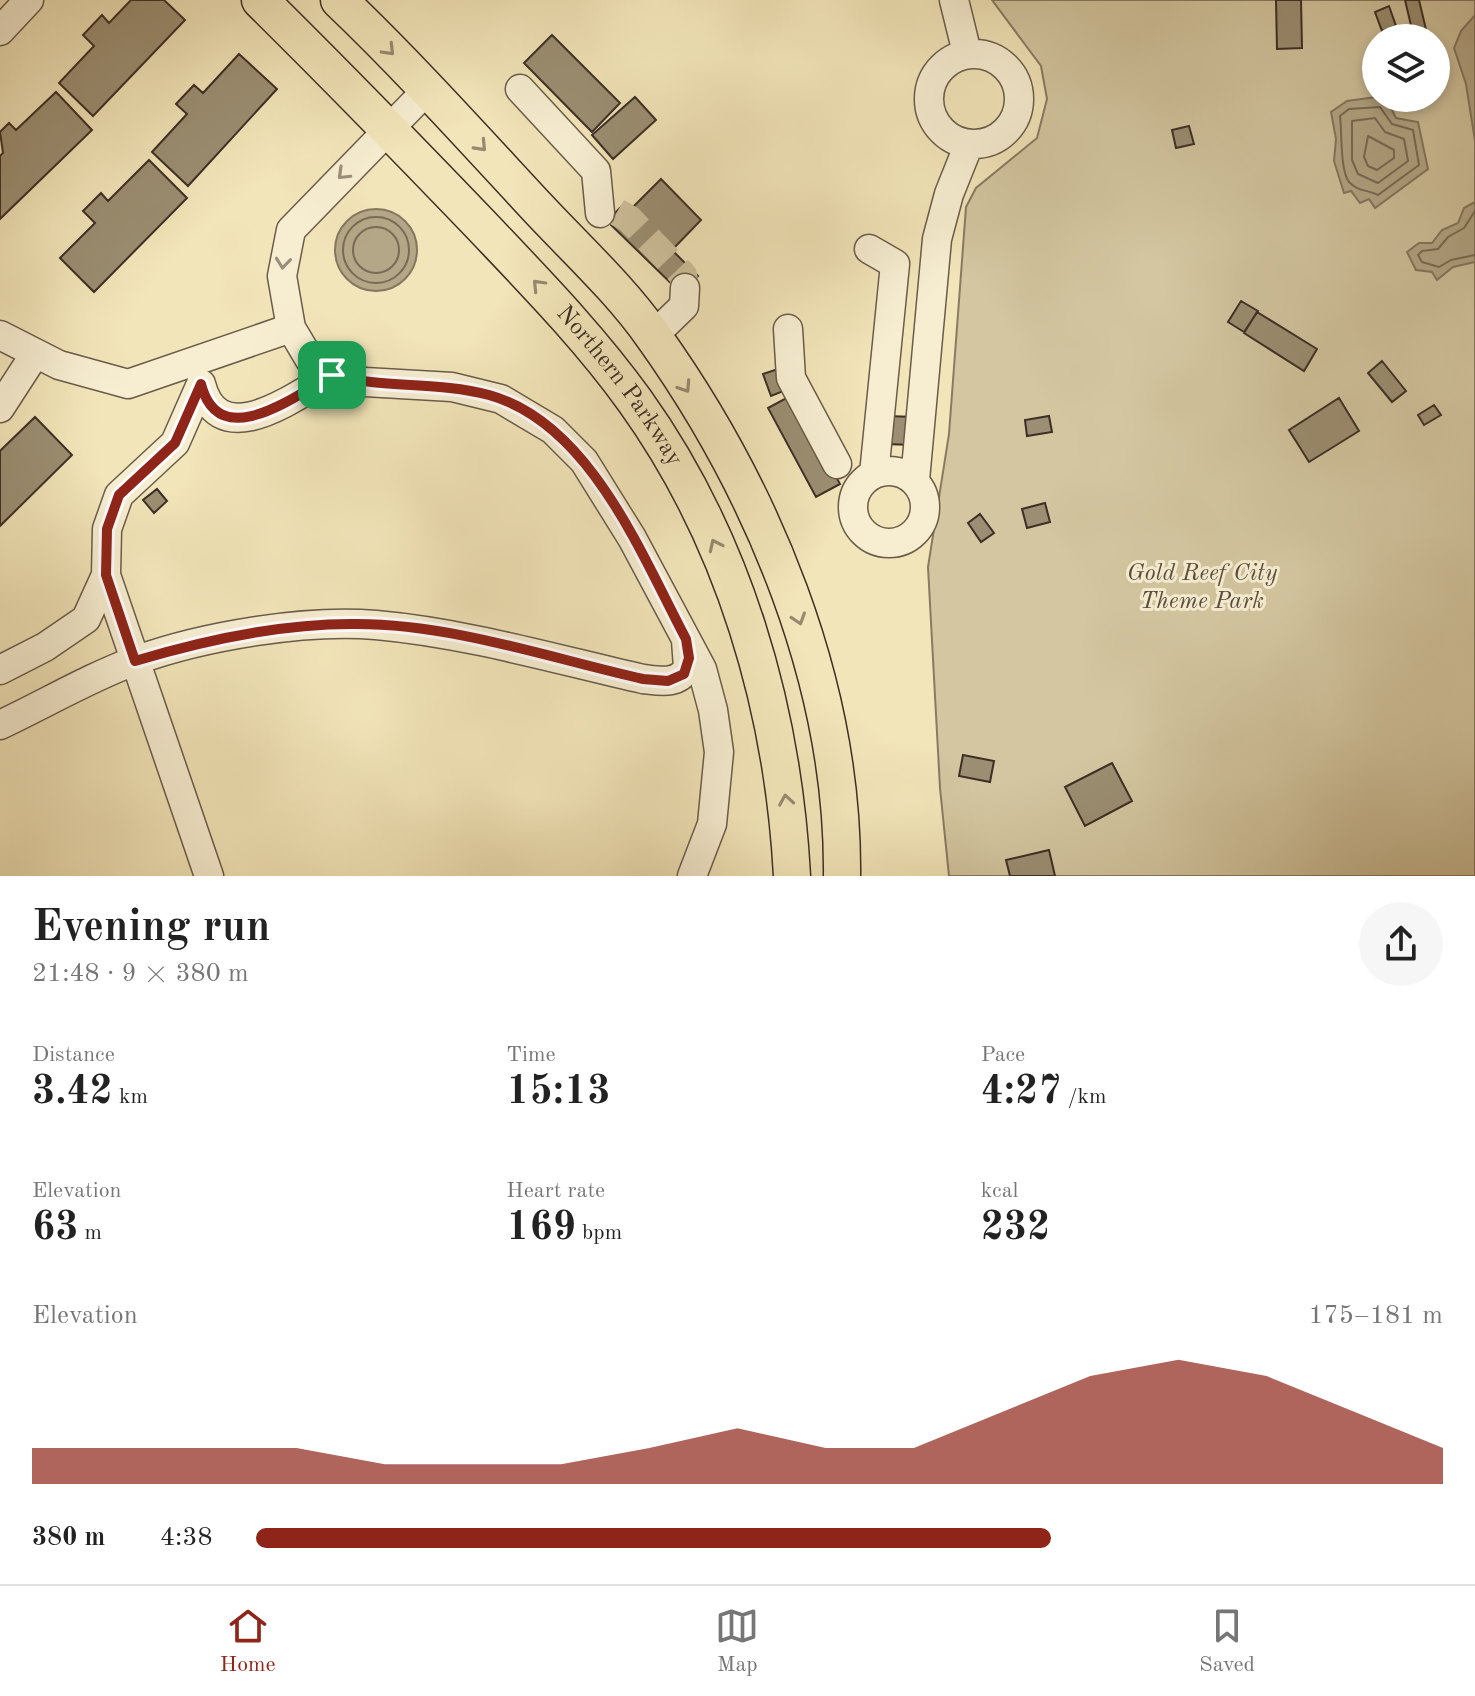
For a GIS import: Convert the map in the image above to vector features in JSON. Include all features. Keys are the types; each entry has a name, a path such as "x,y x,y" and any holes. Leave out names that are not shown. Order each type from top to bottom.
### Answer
{"main road":[{"name":"Northern Parkway","path":"260,0 389,129 568,318 636,402 674,464 716,545 747,622 775,725 789,817 792,876"},
{"path":"339,0 428,89 653,336 729,457 758,510 787,581 820,690 837,801 842,876"}],"street":[{"path":"0,31 29,0"},
{"path":"954,0 967,53"},
{"path":"967,53 996,59 1008,69 1019,97 1010,127 999,137 969,144 955,140 934,121 928,93 940,67 967,53"},
{"path":"428,89 291,230 282,276 291,328 310,360 332,375 365,382 474,391 516,405 575,451 601,485 702,669 713,710 719,752 712,824 692,876"},
{"path":"520,89 596,171 609,212 567,239"},
{"path":"915,480 893,470 874,474 861,484 853,506 860,529 880,542 904,541 921,525 925,501 915,480 937,239 949,194 969,144"},
{"path":"895,264 937,239"},
{"path":"869,249 895,264"},
{"path":"874,474 895,264"},
{"path":"653,336 684,306 685,288"},
{"path":"0,335 35,354 128,384 291,328"},
{"path":"788,329 791,378 837,464"},
{"path":"0,408 35,354"},
{"path":"209,876 106,575 107,529 119,495 175,443 201,384 205,400 214,413 230,418 265,412 332,375"},
{"path":"0,670 45,647 86,619 106,575"},
{"path":"0,725 135,661 262,632 356,624 441,633 643,679 668,681 678,679 688,668 686,639"}],"green space":[{"name":"Gold Reef City Theme Park","path":"992,0 1475,0 1475,876 949,876 940,788 928,567 949,434 966,207 976,188 1037,138 1047,99 1041,66"}],"water":[{"path":"1475,15 1475,141 1466,84 1454,48 1461,31"},
{"path":"1362,99 1362,112 1393,112 1396,118 1418,122 1428,169 1375,208 1369,199 1360,203 1351,191 1344,193 1334,161 1336,139 1331,112 1347,101"},
{"path":"1475,202 1475,262 1453,267 1437,280 1432,272 1416,270 1407,252 1419,243 1432,243 1442,230 1458,223 1464,208"},
{"path":"376,209 392,212 405,221 414,234 417,250 414,266 405,279 392,288 376,291 360,288 347,279 338,266 335,250 338,234 347,221 360,212"}],"building":[{"path":"131,0 164,0 185,20 93,116 59,83 94,46 83,35 102,15 109,23"},
{"path":"1276,0 1301,0 1302,48 1277,49"},
{"path":"1405,0 1419,0 1425,24 1411,24"},
{"path":"1389,6 1395,24 1379,24 1375,12"},
{"path":"552,35 620,103 592,132 524,63"},
{"path":"239,54 277,89 188,186 152,152 187,114 176,104 194,85 203,93"},
{"path":"56,92 92,130 0,219 0,156 3,153 0,132 9,123 16,130"},
{"path":"635,97 656,120 613,159 592,135"},
{"path":"1189,126 1194,144 1176,148 1172,130"},
{"path":"149,160 187,198 94,292 60,258 95,223 83,211 101,193 108,201"},
{"path":"661,179 701,220 672,250 698,276 681,293 607,221 625,203 631,209"},
{"path":"1241,301 1258,311 1244,332 1228,322"},
{"path":"1257,312 1317,349 1304,371 1244,333"},
{"path":"1382,361 1406,391 1392,402 1368,373"},
{"path":"778,369 786,390 771,396 763,374"},
{"path":"792,395 840,484 816,497 768,408"},
{"path":"1339,398 1359,431 1309,462 1289,430"},
{"path":"1434,405 1441,415 1424,425 1418,415"},
{"path":"887,416 915,417 913,445 885,444"},
{"path":"1049,416 1052,432 1027,436 1025,420"},
{"path":"35,417 72,455 0,526 0,451"},
{"path":"157,489 167,501 154,513 143,500"},
{"path":"1045,503 1050,522 1027,528 1022,509"},
{"path":"980,514 994,533 981,542 968,523"},
{"path":"963,755 994,761 990,782 959,776"},
{"path":"1112,763 1132,801 1085,826 1065,787"},
{"path":"1049,850 1055,876 1010,876 1006,860"}],"tunnel":[{"path":"617,212 629,219 683,275 685,288"}],"route":[{"path":"332,375 365,382 452,387 489,395 516,405 564,439 601,485 686,639 689,658 684,674 668,681 643,679 441,633 356,624 262,632 135,661 106,575 107,529 119,495 175,443 201,384 205,400 214,413 230,418 248,417 285,403 332,375"}]}
